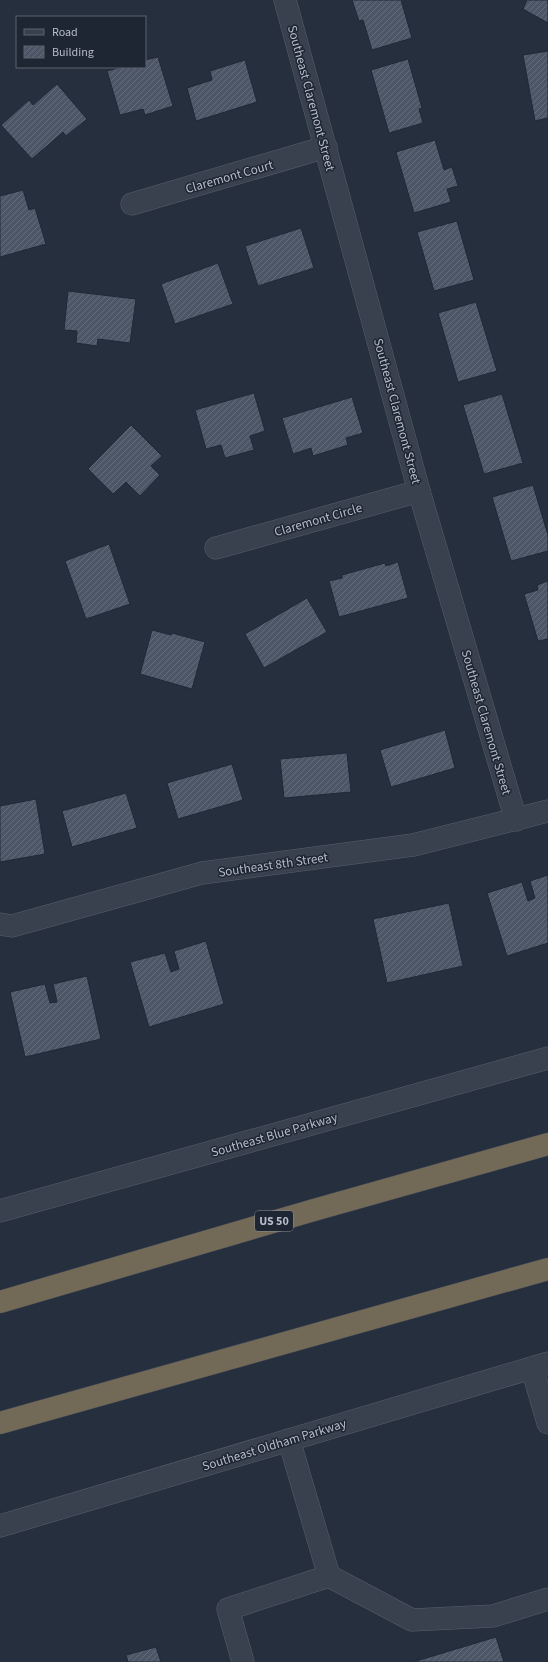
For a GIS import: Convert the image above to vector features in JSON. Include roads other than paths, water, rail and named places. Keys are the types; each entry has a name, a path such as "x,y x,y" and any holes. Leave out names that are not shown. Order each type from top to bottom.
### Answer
{"highway":[{"name":"US 50","path":"0,1302 321,1208 548,1144"},
{"path":"0,1423 548,1269"}],"street":[{"name":"Southeast Claremont Street","path":"285,0 419,491 516,820"},
{"name":"Claremont Court","path":"132,204 326,147"},
{"name":"Claremont Circle","path":"216,548 419,491"},
{"name":"Southeast 8th Street","path":"0,924 12,926 202,873 413,845 548,811"},
{"name":"Southeast Blue Parkway","path":"0,1211 548,1058"},
{"path":"540,1366 548,1422"},
{"name":"Southeast Oldham Parkway","path":"0,1526 540,1366"},
{"path":"289,1440 329,1576 412,1620 493,1616 548,1599"},
{"path":"243,1662 228,1609 329,1576"}]}
